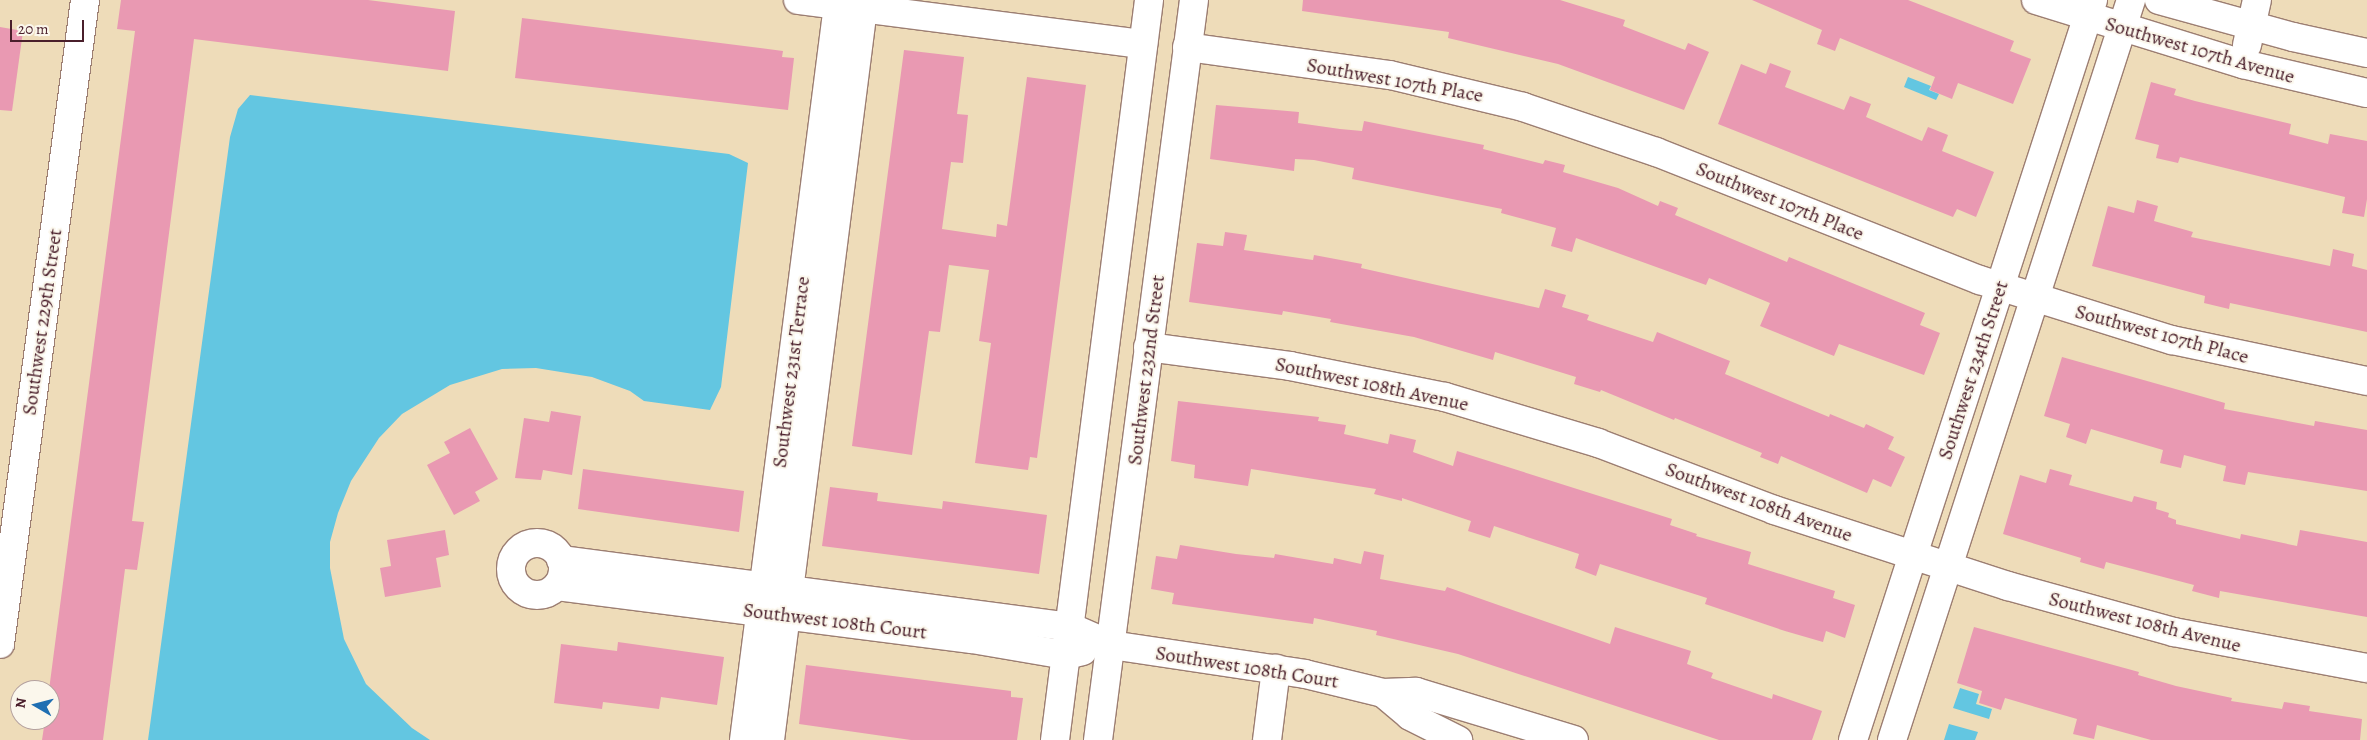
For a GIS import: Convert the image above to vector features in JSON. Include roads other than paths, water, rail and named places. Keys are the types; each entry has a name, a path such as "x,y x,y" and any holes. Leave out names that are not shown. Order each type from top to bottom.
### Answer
{"street":[{"name":"Southwest 229th Street","path":"0,644 5,565 84,0"},
{"path":"798,0 1143,44"},
{"path":"1057,731 1149,0"},
{"name":"Southwest 232nd Street","path":"1098,740 1194,0"},
{"name":"Southwest 107th Avenue","path":"2036,0 2090,9 2122,29 2243,64 2367,93"},
{"name":"Southwest 234th Street","path":"1892,740 2130,0"},
{"path":"2159,0 2251,26 2367,53"},
{"path":"2243,64 2257,0"},
{"name":"Southwest 231st Terrace","path":"770,740 775,601 851,6"},
{"name":"Southwest 234th Street","path":"1853,740 2090,9"},
{"name":"Southwest 107th Place","path":"1188,47 1390,75 1523,107 1656,152 2000,287 2202,347 2367,381"},
{"name":"Southwest 108th Avenue","path":"1148,347 1290,366 1445,397 1598,443 1766,507 2008,586 2166,630 2367,668"},
{"name":"Southwest 108th Court","path":"559,573 775,601 1070,627 1111,644 1276,669 1331,679 1383,693 1416,692 1574,740"},
{"name":"Southwest 231st Terrace","path":"744,740 775,601"},
{"name":"Southwest 108th Court","path":"775,601 1066,655 1111,644"},
{"path":"1267,740 1276,669"},
{"name":"Southwest 108th Court","path":"1383,693 1410,716 1458,740"}],"water":[{"path":"1908,77 1931,86 1929,90 1939,94 1936,100 1904,87"},
{"path":"250,95 729,154 748,163 721,387 710,410 644,401 630,391 592,377 536,368 502,369 450,385 402,414 379,438 351,481 338,513 330,542 330,568 344,639 366,684 412,728 430,740 148,740 230,137 238,109"},
{"path":"1960,688 1979,694 1976,704 1992,709 1989,719 1953,708"},
{"path":"1949,724 1978,732 1975,740 1944,740"}]}
